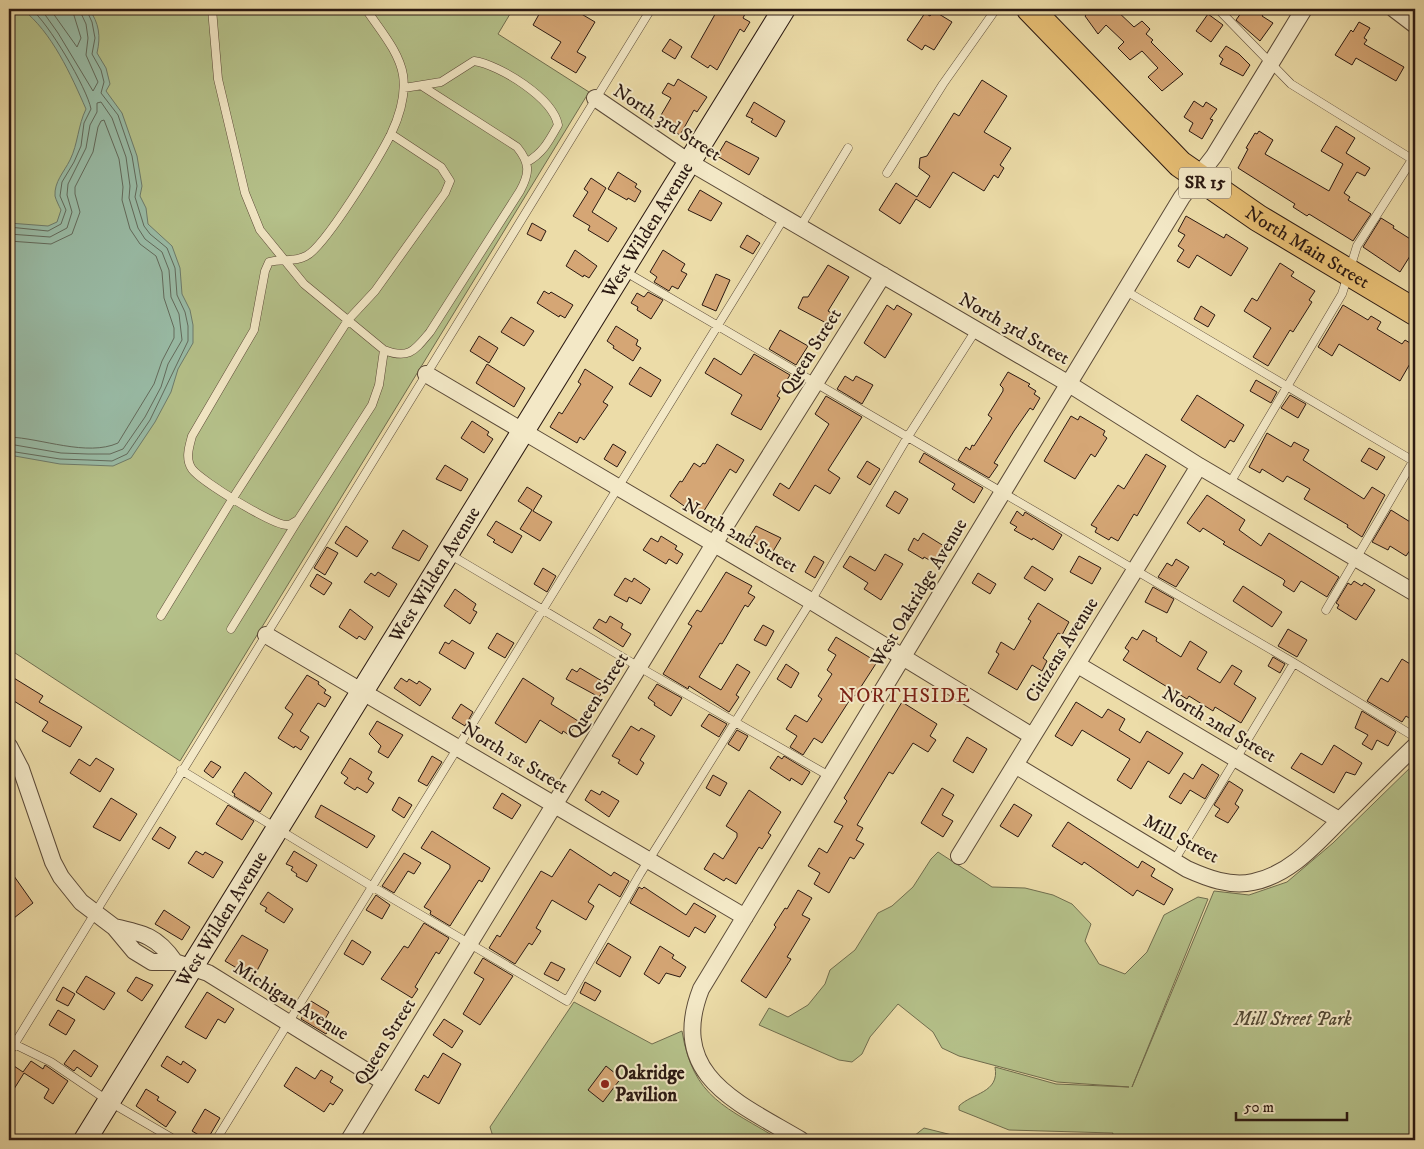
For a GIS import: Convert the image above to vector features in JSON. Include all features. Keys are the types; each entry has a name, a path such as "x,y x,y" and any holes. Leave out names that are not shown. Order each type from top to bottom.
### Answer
{"main road":[{"name":"North Main Street","path":"1030,9 1160,145 1198,178 1258,218 1415,312"}],"street":[{"name":"West Wilden Avenue","path":"85,1140 110,1102 183,965 278,829 784,9"},
{"name":"West Oakridge Avenue","path":"801,1140 724,1094 710,1080 701,1065 691,1027 693,1008 701,989 1182,197 1214,156 1304,9"},
{"path":"1394,9 1415,25"},
{"name":"North 3rd Street","path":"595,98 689,162 1069,384 1200,466 1415,593"},
{"name":"Queen Street","path":"349,1140 714,544 883,275"},
{"name":"North 2nd Street","path":"426,374 811,601 1032,736"},
{"name":"Citizens Avenue","path":"958,856 1200,466"},
{"name":"North 1st Street","path":"266,635 745,917"},
{"name":"North 2nd Street","path":"1078,664 1339,820"},
{"name":"Michigan Avenue","path":"9,746 21,769 53,862 69,888 94,915 114,927 134,951 152,962 183,965 208,973 384,1082"},
{"name":"Mill Street","path":"1014,765 1174,861 1202,876 1236,884 1253,882 1272,876 1290,866 1415,746"}],"lane":[{"path":"212,9 218,79 245,192 260,230 283,261 304,284 384,350 394,354 405,355 415,350 430,332 520,191 529,169 527,162 517,147 422,86"},
{"path":"298,520 288,525 278,524 233,498 204,480 192,469 187,454 192,436 254,330 265,271 269,262 292,261 308,256 331,231 391,134 404,96 403,74 394,53 366,9"},
{"path":"9,1053 181,770 651,9"},
{"path":"887,173 943,84 996,9"},
{"path":"1218,9 1291,84 1414,159 1357,246 1342,294 1230,483"},
{"path":"404,88 422,86 453,76 474,61 486,63 500,70 536,95 556,115 558,125 540,155 527,162"},
{"path":"161,616 233,498 348,320 375,291 445,193 450,181 441,167 391,134"},
{"path":"800,227 848,148"},
{"path":"216,1140 784,218"},
{"path":"622,270 1294,663 1415,737"},
{"path":"1126,291 1415,460 1326,610"},
{"path":"181,770 373,887 567,1000 640,874 650,862 811,601 907,438 976,330"},
{"path":"231,629 372,405 379,385 384,350"},
{"path":"447,553 639,667 831,777"},
{"path":"1174,861 1294,663"},
{"path":"14,1044 51,1062 110,1102 175,1140"}],"green space":[{"path":"9,9 513,9 498,34 589,92 180,761 9,649"},
{"name":"Mill Street Park","path":"1415,763 1415,1140 1111,1140 1113,1133 1009,1130 959,1110 959,1106 964,1102 989,1087 995,1076 995,1067 1056,1084 1129,1087 1057,1082 959,1056 942,1048 933,1032 898,1004 870,1037 862,1054 852,1062 839,1060 759,1025 769,1008 788,1017 808,1005 825,984 830,970 855,950 878,913 892,906 913,887 931,859 938,852 992,887 1025,888 1053,895 1072,904 1091,924 1085,941 1099,964 1125,974 1147,952 1164,915 1198,897 1208,899 1132,1087 1214,891 1249,895 1287,882 1333,843"},
{"path":"574,1002 652,1044 682,1031 687,1054 694,1072 704,1087 715,1099 729,1109 780,1140 494,1140 490,1127"},
{"path":"924,1128 964,1138 991,1140 909,1140"}],"water":[{"path":"22,9 68,11 89,9 95,19 99,41 97,53 106,68 110,84 106,91 122,113 137,156 142,186 140,196 146,208 148,224 172,246 180,268 182,294 190,310 193,325 193,343 178,369 171,392 155,422 131,458 113,466 60,464 9,455 9,223 48,226 57,222 61,210 55,196 56,186 73,154 86,109 60,55 43,30"}],"building":[{"path":"542,9 573,9 595,22 577,52 586,57 576,73 551,58 561,42 533,25"},
{"path":"718,9 736,9 745,14 743,18 750,22 744,32 740,29 717,70 710,65 708,68 691,57"},
{"path":"1091,9 1115,9 1134,27 1142,21 1150,29 1146,34 1153,40 1151,42 1183,74 1162,91 1148,77 1158,68 1142,51 1130,60 1118,48 1124,42 1106,25 1098,34 1085,16"},
{"path":"1244,9 1267,9 1262,16 1273,23 1260,41 1236,20"},
{"path":"934,11 952,22 934,50 925,45 922,50 907,40 925,13 930,16"},
{"path":"1208,14 1223,25 1211,42 1196,31"},
{"path":"1359,22 1370,28 1364,38 1367,40 1364,44 1404,67 1396,81 1356,58 1352,65 1335,55 1351,30 1353,32"},
{"path":"670,39 682,47 675,59 662,51"},
{"path":"1226,46 1239,54 1250,65 1243,76 1220,64 1223,59 1219,56"},
{"path":"678,79 707,97 697,112 694,110 680,135 657,122 671,98 662,93 668,83 674,86"},
{"path":"982,80 1007,96 984,132 1011,148 1000,165 1004,168 998,178 994,175 984,191 953,172 930,208 916,199 900,224 879,210 896,183 917,197 930,176 919,168 920,158 927,156 954,113 959,116"},
{"path":"1194,101 1203,107 1206,102 1217,109 1210,119 1213,120 1202,139 1189,131 1193,123 1184,117"},
{"path":"754,102 785,121 776,137 751,122 753,119 746,116"},
{"path":"1336,126 1355,138 1346,153 1370,168 1365,176 1357,172 1344,193 1350,197 1348,200 1371,214 1353,241 1309,214 1307,216 1293,207 1295,204 1238,168 1248,149 1246,148 1255,133 1257,134 1259,131 1273,140 1265,154 1329,191 1343,164 1321,151"},
{"path":"726,141 759,158 749,175 717,156"},
{"path":"618,172 637,184 635,187 641,191 635,202 628,198 627,200 608,189"},
{"path":"591,178 606,188 592,212 617,228 608,242 588,230 590,226 573,216 588,192 584,189"},
{"path":"700,190 722,203 711,221 688,210"},
{"path":"1186,216 1224,238 1226,234 1248,248 1231,276 1197,255 1189,268 1177,261 1184,250 1178,246 1185,235 1178,231"},
{"path":"1381,218 1415,242 1415,248 1400,272 1363,247"},
{"path":"532,223 546,231 541,241 527,234"},
{"path":"747,235 760,243 753,254 740,247"},
{"path":"575,250 597,266 589,278 584,275 583,277 566,266"},
{"path":"663,250 685,264 681,271 687,274 678,289 672,286 669,291 654,282 657,277 650,272"},
{"path":"1280,263 1294,272 1291,276 1315,291 1309,300 1312,302 1293,332 1290,330 1268,366 1253,357 1271,328 1244,311 1252,298 1257,301"},
{"path":"828,265 849,277 828,311 833,314 828,324 798,308 803,297 808,297"},
{"path":"716,274 730,280 716,311 702,305"},
{"path":"544,291 549,294 551,292 573,305 565,318 560,315 559,317 537,303"},
{"path":"648,292 663,300 651,319 637,310 638,307 631,303 637,293 644,297"},
{"path":"887,305 894,310 897,305 912,314 885,358 864,343"},
{"path":"1343,305 1368,320 1371,316 1381,322 1377,329 1402,344 1405,340 1415,346 1415,355 1400,381 1339,344 1332,356 1318,347"},
{"path":"1201,306 1215,315 1208,327 1194,319"},
{"path":"511,317 534,331 524,346 501,332"},
{"path":"616,326 638,340 636,345 641,348 633,361 613,348 614,346 607,341"},
{"path":"780,330 808,346 796,365 769,349"},
{"path":"479,336 498,348 489,363 470,351"},
{"path":"754,354 790,375 777,396 780,398 761,430 731,414 742,395 705,373 714,358 741,375"},
{"path":"487,364 525,388 514,407 476,383"},
{"path":"640,367 661,380 651,397 629,384"},
{"path":"585,369 613,387 603,402 608,405 584,440 580,437 577,443 550,427 559,412 562,414 581,384 578,382"},
{"path":"1008,372 1030,384 1028,386 1036,391 1034,394 1040,398 1033,410 1030,408 1014,431 994,463 998,465 989,478 958,460 966,447 970,450 972,445 974,446 992,418 988,415 1003,391 1000,385"},
{"path":"845,376 853,381 856,376 873,385 862,404 837,389"},
{"path":"1256,380 1277,392 1271,403 1250,391"},
{"path":"1197,395 1244,425 1234,442 1230,440 1225,448 1181,420"},
{"path":"1290,395 1306,404 1298,418 1281,408"},
{"path":"826,396 862,417 828,470 840,478 830,494 815,485 799,511 773,495 780,483 789,489 829,424 815,414"},
{"path":"1071,416 1078,420 1080,416 1105,431 1103,435 1107,438 1095,457 1091,454 1075,479 1044,461"},
{"path":"472,421 489,432 487,435 493,439 484,453 461,438"},
{"path":"1267,433 1291,447 1294,442 1309,450 1303,460 1364,499 1372,487 1385,495 1362,537 1347,527 1348,525 1304,499 1310,489 1287,476 1283,482 1262,469 1260,473 1249,467"},
{"path":"613,444 626,452 617,467 604,459"},
{"path":"717,444 744,460 736,473 730,469 702,514 696,510 694,513 670,496 694,463 700,467 703,463 705,464"},
{"path":"1369,448 1385,457 1377,470 1361,461"},
{"path":"924,453 983,488 974,503 952,489 955,484 919,462"},
{"path":"1146,454 1166,466 1137,516 1134,514 1118,541 1111,537 1109,540 1095,532 1097,528 1091,525 1118,485 1124,489"},
{"path":"867,461 880,469 870,485 857,477"},
{"path":"445,465 468,479 461,491 436,479"},
{"path":"527,487 542,496 533,511 552,522 540,541 520,529 532,510 518,501"},
{"path":"895,491 908,499 899,514 886,506"},
{"path":"1207,495 1245,520 1239,530 1261,546 1269,533 1339,577 1327,597 1301,581 1294,592 1283,585 1285,581 1283,579 1223,544 1225,542 1203,528 1200,532 1187,523"},
{"path":"1391,510 1415,525 1415,543 1406,556 1390,546 1388,550 1372,542"},
{"path":"1017,511 1023,516 1025,512 1062,535 1053,550 1033,538 1032,540 1014,530 1017,527 1010,523"},
{"path":"496,521 522,536 512,553 493,542 495,540 487,535"},
{"path":"346,526 368,541 357,557 335,543"},
{"path":"756,526 781,538 772,553 748,539"},
{"path":"403,530 428,546 419,561 392,548"},
{"path":"923,533 947,548 938,562 924,557 923,559 908,550 914,538 918,541"},
{"path":"661,536 677,546 675,549 683,554 677,564 669,559 666,564 643,550 651,538 658,542"},
{"path":"327,547 338,553 325,575 314,568"},
{"path":"885,554 903,564 881,600 864,589 868,583 843,567 850,556 875,571"},
{"path":"814,556 824,562 815,578 805,572"},
{"path":"1079,556 1101,568 1092,584 1070,572"},
{"path":"1176,559 1189,567 1176,587 1158,577 1167,563 1172,566"},
{"path":"1032,566 1053,579 1045,591 1024,578"},
{"path":"543,568 556,576 547,592 534,584"},
{"path":"378,572 397,584 389,597 364,582 371,573 375,576"},
{"path":"726,572 752,586 748,593 755,597 748,607 745,605 722,644 720,643 699,677 721,690 737,664 750,672 736,695 739,697 729,712 689,686 688,689 663,674 692,626 688,624 697,610 701,612"},
{"path":"978,573 996,584 990,594 972,583"},
{"path":"317,574 332,583 324,595 310,586"},
{"path":"625,578 632,582 634,578 650,589 641,604 629,597 627,602 614,595"},
{"path":"1354,581 1362,586 1364,583 1375,590 1356,620 1337,608 1339,605 1336,603 1348,583 1351,585"},
{"path":"1243,586 1282,612 1272,627 1233,601"},
{"path":"1153,587 1174,599 1167,613 1145,602"},
{"path":"455,589 476,604 473,610 477,612 470,624 444,606"},
{"path":"1038,603 1069,622 1062,635 1058,633 1043,658 1047,661 1042,671 1032,665 1017,690 988,673 999,654 996,652 1001,642 1014,650 1031,621 1028,619"},
{"path":"350,609 373,627 365,640 359,636 357,639 339,627"},
{"path":"610,616 623,624 621,628 631,634 623,647 593,628 599,619 606,623"},
{"path":"763,625 774,631 766,646 754,640"},
{"path":"1288,629 1307,640 1297,657 1278,646"},
{"path":"1143,630 1157,638 1156,641 1181,657 1190,641 1207,652 1197,669 1220,683 1232,665 1242,671 1234,684 1256,698 1241,723 1215,707 1213,711 1189,696 1187,699 1123,660 1129,651 1125,648 1132,637 1137,640"},
{"path":"497,633 514,643 505,658 488,648"},
{"path":"836,637 877,662 822,743 814,738 803,755 790,747 797,736 786,729 795,715 807,722 822,699 818,696 832,674 827,670 836,655 828,650"},
{"path":"452,640 474,653 465,669 439,653 445,642 449,644"},
{"path":"1273,657 1285,664 1280,673 1268,666"},
{"path":"1402,659 1415,667 1415,722 1406,716 1402,722 1367,701 1381,678 1388,682"},
{"path":"786,664 799,673 791,688 777,679"},
{"path":"580,668 607,684 599,697 566,679 572,669 577,672"},
{"path":"9,675 43,696 39,702 82,727 70,747 42,731 48,722 9,698"},
{"path":"307,675 319,682 318,684 326,690 324,693 331,697 325,707 318,703 300,731 309,737 301,750 278,738 293,714 285,708"},
{"path":"401,678 407,682 409,679 417,684 419,681 431,689 420,706 394,688"},
{"path":"523,678 554,698 551,704 578,721 569,735 563,731 562,734 540,720 526,743 495,723"},
{"path":"657,684 682,698 671,716 654,705 655,703 648,698"},
{"path":"902,702 937,724 930,736 936,740 928,752 913,743 893,774 889,772 857,825 863,828 856,840 864,844 854,859 850,857 829,893 814,884 820,873 808,866 819,848 827,853 843,826 834,822 847,801 844,798"},
{"path":"1076,702 1102,718 1108,709 1125,719 1119,730 1140,743 1147,731 1183,753 1169,774 1148,761 1131,789 1117,780 1130,759 1082,730 1072,746 1055,736"},
{"path":"461,704 473,712 465,726 452,718"},
{"path":"1362,711 1396,732 1388,746 1377,740 1372,750 1362,744 1368,735 1355,728"},
{"path":"709,714 727,724 719,737 701,726"},
{"path":"377,721 403,735 388,758 378,752 381,746 369,734"},
{"path":"631,726 639,731 641,728 655,736 640,760 644,763 637,775 618,763 620,760 612,756"},
{"path":"737,730 748,736 739,751 728,744"},
{"path":"967,737 987,749 973,773 953,761"},
{"path":"1334,745 1362,763 1355,775 1346,772 1334,793 1291,768 1301,753 1322,765"},
{"path":"432,756 442,762 427,786 418,781"},
{"path":"778,756 782,759 784,756 810,772 802,785 791,778 790,781 770,768"},
{"path":"96,758 114,769 100,792 70,773 79,759 90,766"},
{"path":"350,758 372,772 368,779 374,783 367,793 357,787 355,790 344,783 348,778 341,773"},
{"path":"211,761 221,767 213,778 204,771"},
{"path":"1202,764 1219,775 1205,799 1190,790 1181,804 1169,797 1184,773 1193,779"},
{"path":"245,772 272,793 260,812 234,796 235,794 232,792"},
{"path":"713,775 727,783 720,796 706,788"},
{"path":"1229,781 1243,790 1235,804 1239,807 1228,823 1215,816 1220,809 1214,805"},
{"path":"942,788 954,795 942,815 953,821 943,837 921,823"},
{"path":"591,790 600,795 602,791 619,801 609,817 585,800"},
{"path":"749,790 781,812 768,833 771,835 762,849 759,847 736,884 726,878 724,881 704,869 714,853 723,859 737,837 737,833 726,826"},
{"path":"502,793 521,805 512,819 493,808"},
{"path":"399,797 412,805 404,818 392,810"},
{"path":"111,798 137,814 120,841 93,827"},
{"path":"1014,804 1032,815 1018,837 1000,826"},
{"path":"228,805 254,821 242,840 216,824"},
{"path":"321,805 375,836 367,848 315,817"},
{"path":"1068,822 1138,868 1142,861 1155,869 1151,876 1173,889 1164,905 1137,890 1133,896 1084,862 1082,865 1052,846"},
{"path":"160,827 176,837 169,849 152,839"},
{"path":"432,831 490,868 482,882 479,880 450,926 430,914 431,911 424,907 450,868 450,865 421,848"},
{"path":"570,849 611,876 614,872 629,881 620,897 599,884 588,902 594,906 586,920 552,900 536,928 541,931 532,945 529,943 515,964 489,948 497,935 500,937 541,871 552,877"},
{"path":"196,851 203,855 205,852 223,862 213,878 188,863"},
{"path":"294,851 317,865 307,882 296,876 297,874 291,870 293,867 286,864"},
{"path":"404,853 421,863 414,874 408,871 394,893 382,886"},
{"path":"9,869 33,903 14,918 9,911"},
{"path":"639,887 642,889 644,887 686,915 694,903 716,916 705,933 695,927 689,937 630,903"},
{"path":"798,890 812,898 802,915 810,919 787,957 791,959 766,998 741,981 776,927 774,925 785,908 787,909"},
{"path":"268,892 293,909 284,923 265,911 267,908 260,904"},
{"path":"376,895 390,905 382,919 366,910"},
{"path":"164,910 190,927 182,940 155,924"},
{"path":"424,923 449,938 439,954 436,952 415,987 418,989 412,998 381,979 404,946 408,948"},
{"path":"242,935 268,950 251,982 237,974 240,970 225,961"},
{"path":"352,940 371,952 363,965 344,954"},
{"path":"608,943 631,957 620,977 596,963"},
{"path":"660,946 674,955 672,958 686,967 680,977 666,973 659,984 644,974"},
{"path":"483,958 513,976 480,1025 463,1014 484,979 474,973"},
{"path":"551,962 565,969 558,981 544,974"},
{"path":"86,976 115,993 104,1010 76,992"},
{"path":"136,977 153,985 142,1001 127,991"},
{"path":"585,982 601,991 595,1001 580,993"},
{"path":"63,987 75,994 68,1006 56,1000"},
{"path":"207,992 234,1009 225,1023 218,1019 206,1039 185,1027"},
{"path":"311,1001 329,1012 325,1019 333,1023 326,1034 301,1019"},
{"path":"58,1010 75,1020 66,1035 49,1025"},
{"path":"444,1019 463,1031 452,1048 433,1035"},
{"path":"74,1050 98,1066 91,1077 77,1067 74,1071 64,1064"},
{"path":"443,1053 461,1064 439,1104 415,1090 424,1075 428,1078"},
{"path":"167,1056 181,1065 183,1061 196,1070 188,1083 161,1066"},
{"path":"31,1061 43,1069 45,1065 68,1081 53,1104 44,1098 49,1089 24,1073 9,1097 9,1074 14,1066 23,1072"},
{"name":"Oakridge Pavilion","path":"606,1066 621,1078 603,1102 588,1090"},
{"path":"296,1067 315,1079 321,1070 333,1077 330,1082 343,1090 333,1105 330,1103 324,1112 284,1086"},
{"path":"146,1089 159,1097 157,1100 176,1112 166,1127 136,1106"},
{"path":"205,1109 220,1118 207,1140 192,1131"}],"place":[{"name":"Oakridge Pavilion","path":"605,1084"}],"district":[{"name":"NORTHSIDE","path":"905,696"}]}
